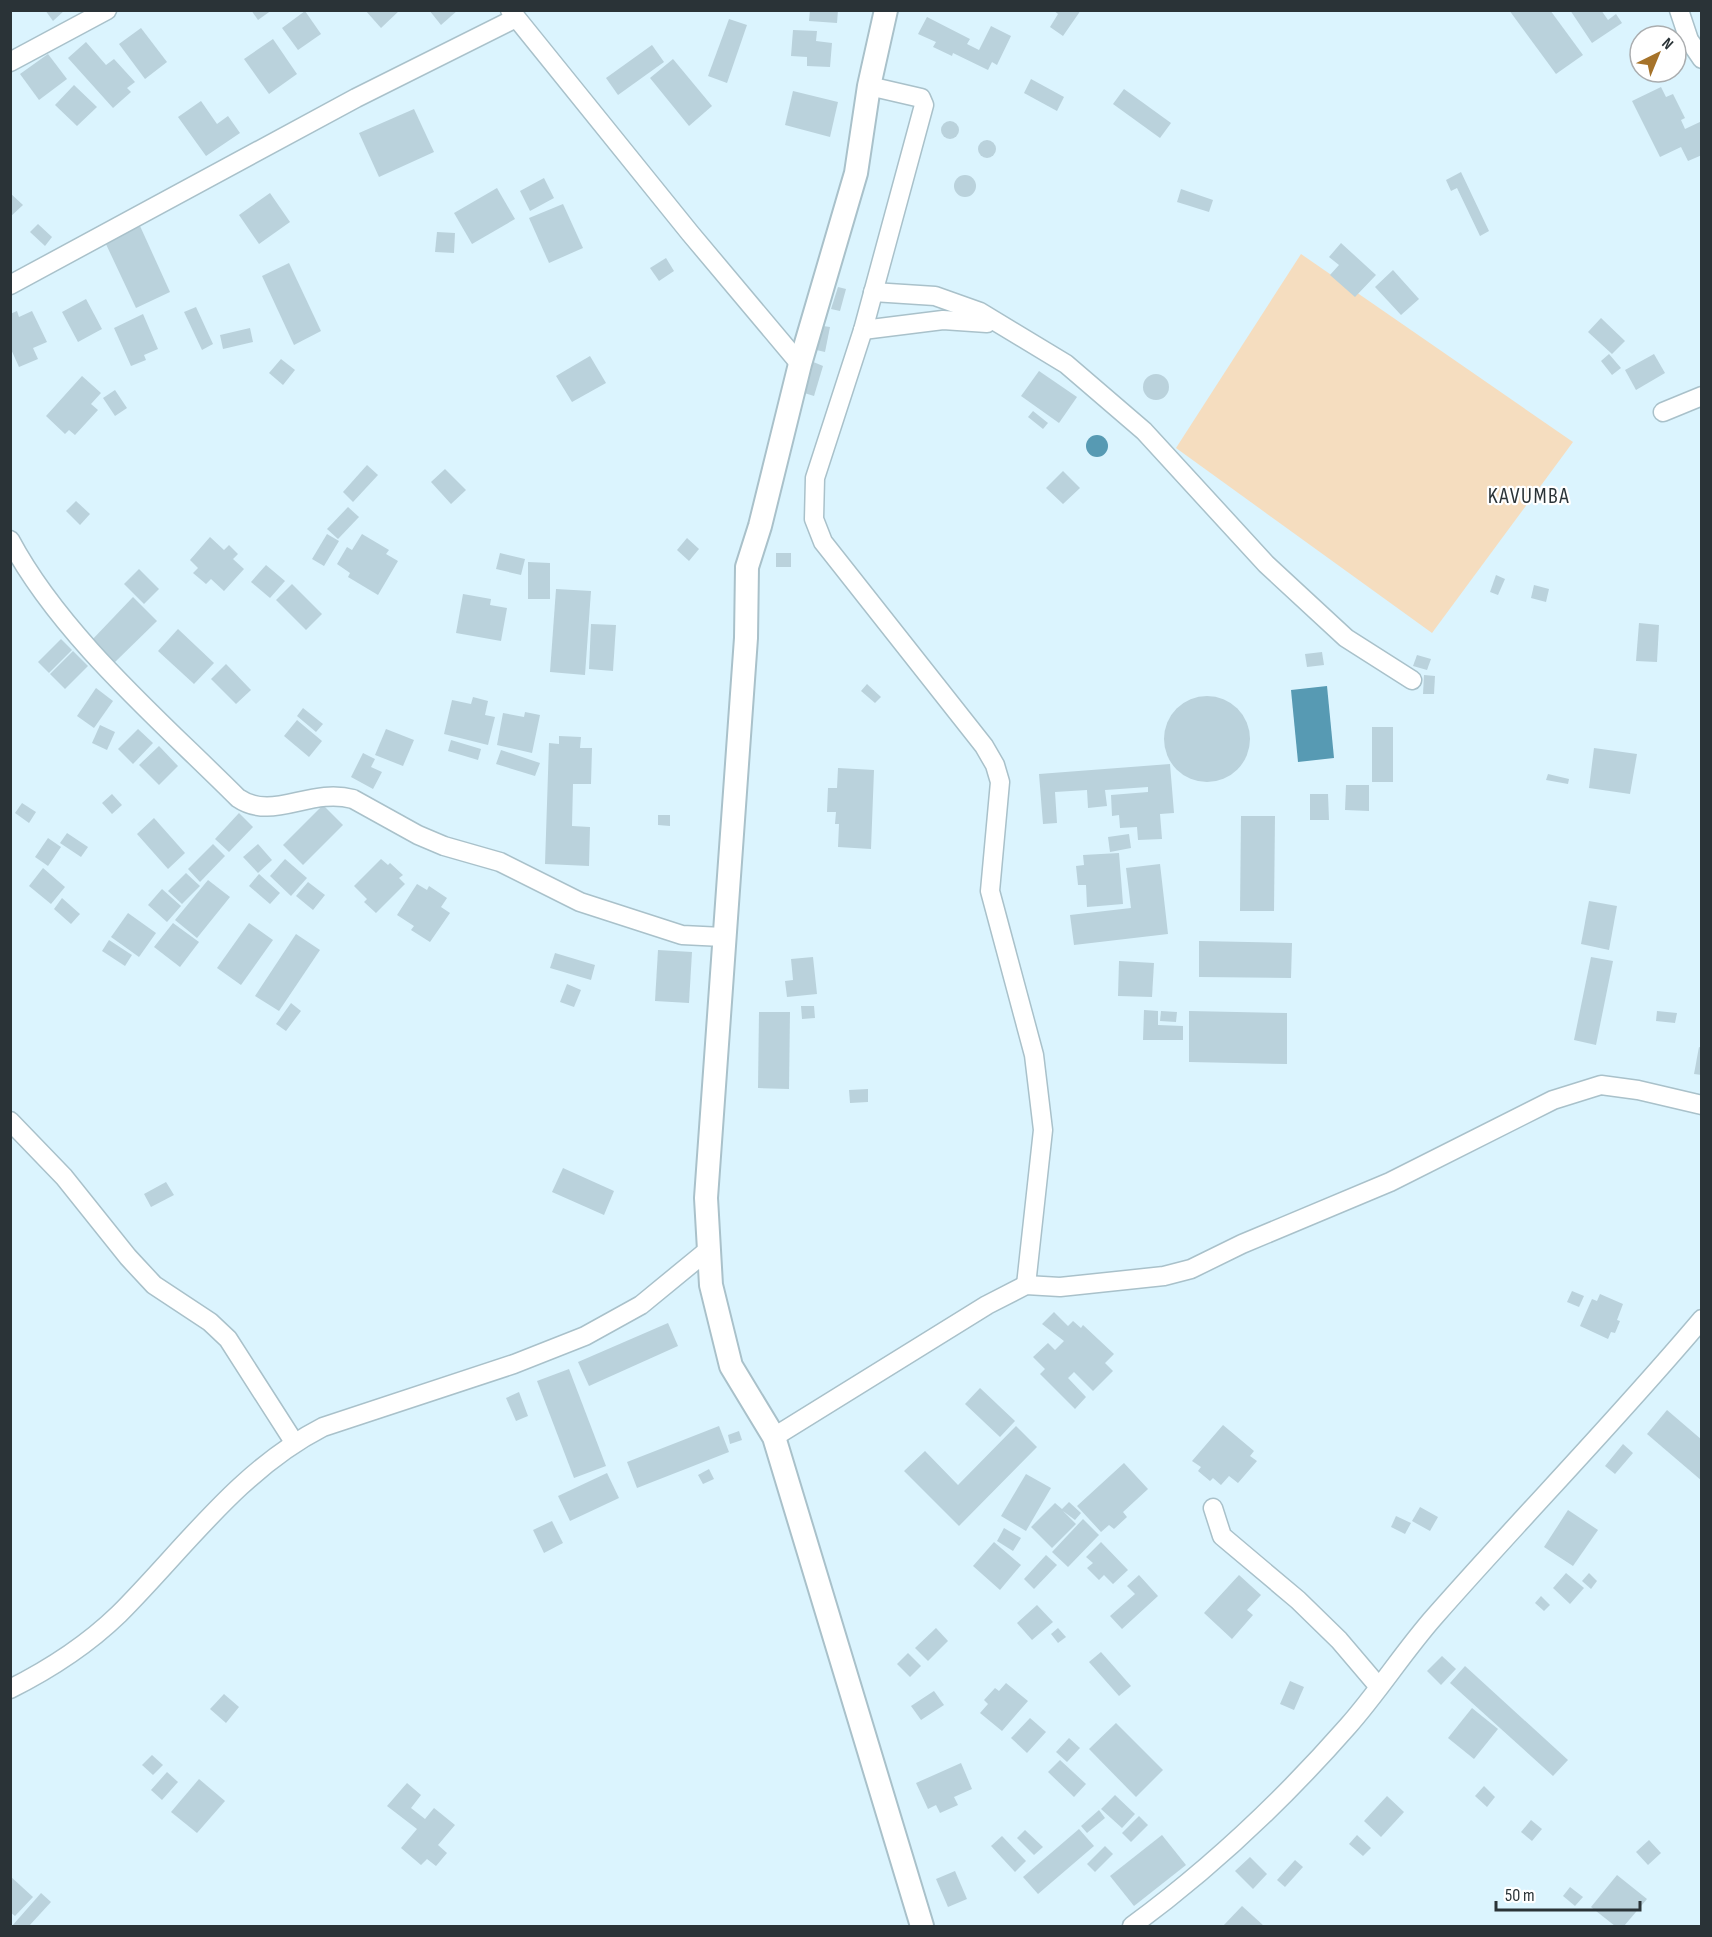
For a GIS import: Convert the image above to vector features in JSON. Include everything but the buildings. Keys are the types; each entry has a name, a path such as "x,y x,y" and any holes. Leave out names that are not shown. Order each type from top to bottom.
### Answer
{"street":[{"path":"10,62 107,10"},
{"path":"886,10 869,86 856,173 800,364 760,526 747,567 746,638 706,1198 711,1285 731,1366 774,1437 922,1926"},
{"path":"1679,10 1689,40 1701,58"},
{"path":"10,285 513,14 690,233 800,364"},
{"path":"869,86 921,98 924,105 862,330 815,478 814,519 823,542 984,746 995,765 1000,782 990,891 1034,1055 1043,1130 1026,1285"},
{"path":"873,292 935,296 980,312 1066,364 1144,431 1266,564 1346,638 1412,680"},
{"path":"862,330 943,320 1004,325"},
{"path":"1663,412 1701,396"},
{"path":"10,540 34,580 84,642 237,798 250,806 261,808 318,796 337,795 353,799 444,846 500,862 580,902 682,935 723,937"},
{"path":"774,1437 987,1305 1026,1285 1060,1287 1164,1276 1191,1269 1242,1244 1390,1182 1553,1100 1601,1085 1638,1090 1701,1105"},
{"path":"10,1121 64,1177 154,1286 210,1322 228,1339 294,1442"},
{"path":"10,1689 59,1662 91,1639 247,1480 294,1442 323,1427 514,1364 585,1336 641,1305 708,1250"},
{"path":"1132,1926 1215,1859 1275,1805 1348,1726 1433,1618 1664,1364 1701,1319"},
{"path":"1213,1508 1222,1536 1298,1600 1339,1640 1379,1687"}],"shaded area":[{"path":"1301,254 1573,442 1432,633 1176,448"}],"water":[{"path":"1097,435 1105,438 1108,446 1105,454 1097,457 1089,454 1086,446 1089,438"},
{"path":"1327,686 1334,758 1298,762 1291,690"}],"district":[{"name":"KAVUMBA","path":"1529,496"}]}
